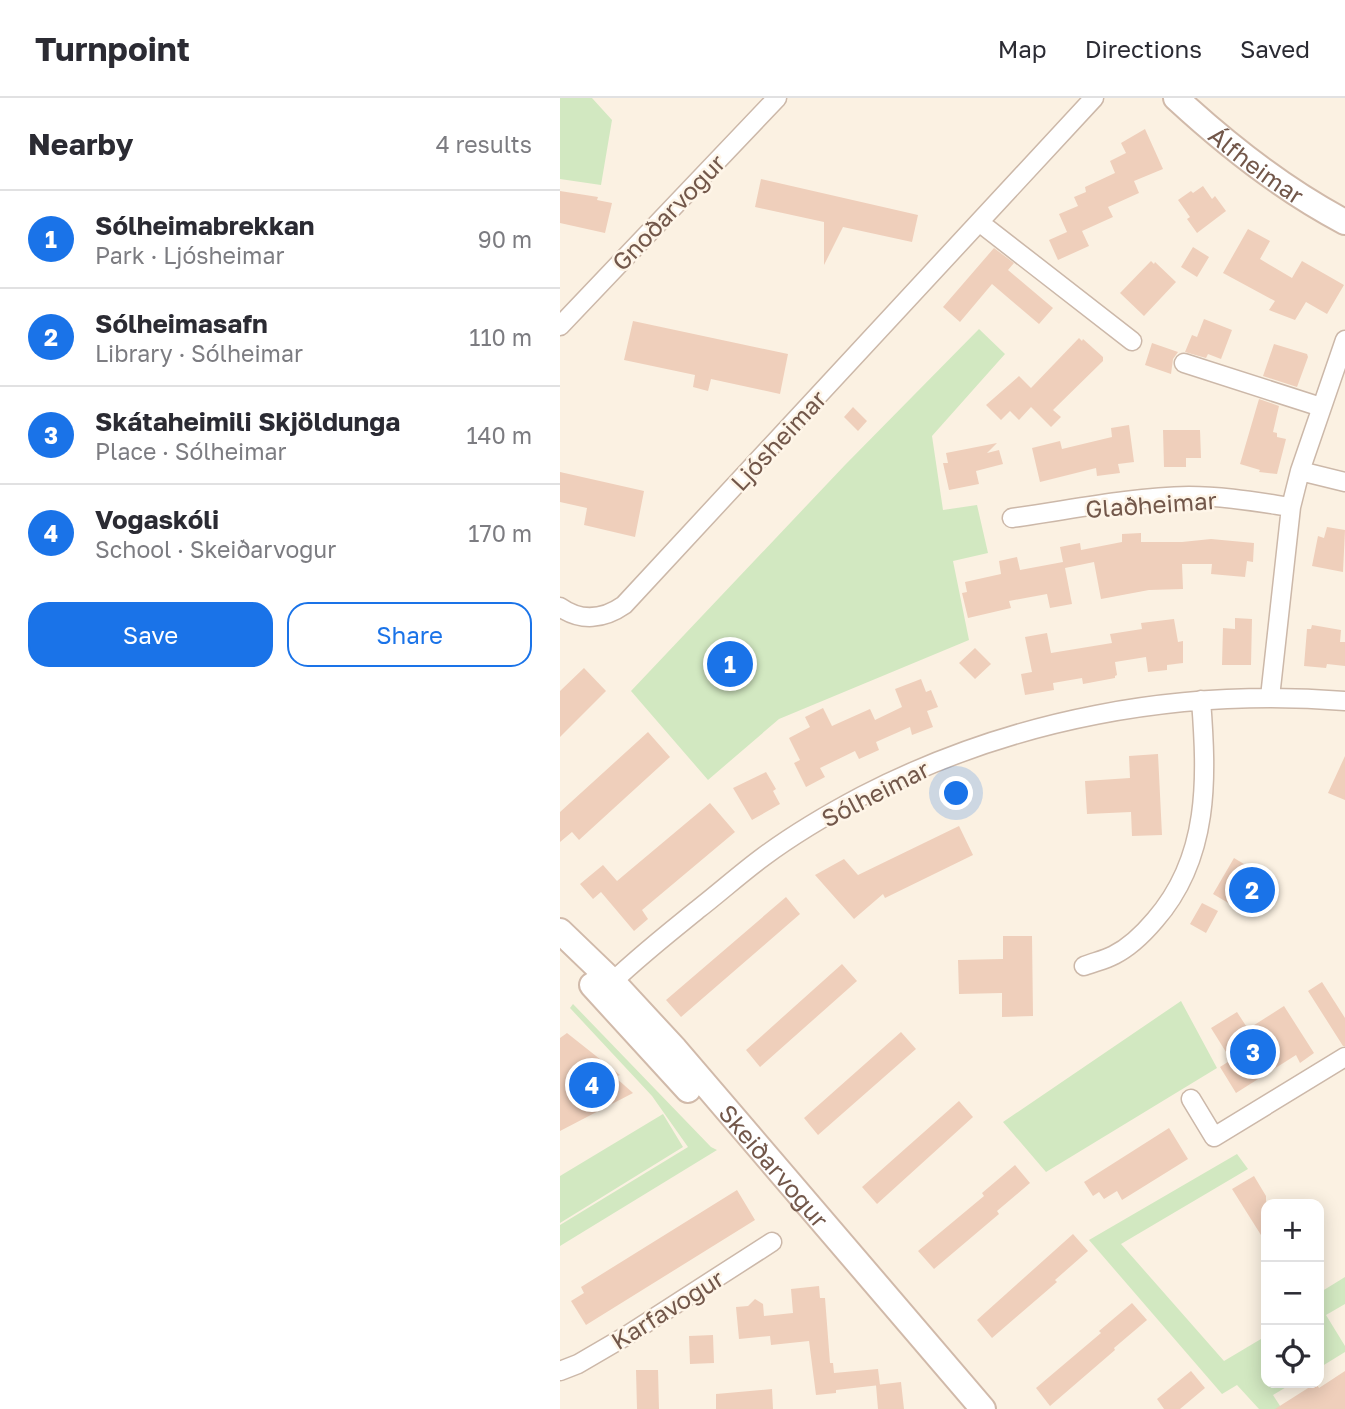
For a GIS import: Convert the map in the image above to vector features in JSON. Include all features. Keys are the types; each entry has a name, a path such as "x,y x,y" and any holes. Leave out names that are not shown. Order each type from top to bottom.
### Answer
{"street":[{"name":"Gnoðarvogur","path":"560,326 777,98"},
{"name":"Ljósheimar","path":"560,607 577,615 591,617 614,612 624,605 1094,98"},
{"name":"Álfheimar","path":"1175,98 1261,170 1345,222"},
{"path":"979,222 1132,341"},
{"path":"1270,697 1291,507 1300,471 1345,340"},
{"path":"1184,363 1321,407"},
{"path":"1300,471 1345,482"},
{"name":"Glaðheimar","path":"1012,518 1139,500 1189,496 1291,507"},
{"name":"Sólheimar","path":"607,988 629,965 764,856 822,819 884,785 971,749 1050,725 1107,712 1201,700 1270,697 1345,701"},
{"path":"1084,966 1115,955 1143,933 1171,902 1186,872 1197,838 1204,802 1205,761 1201,700"},
{"name":"Skeiðarvogur","path":"560,931 679,1079 961,1409"},
{"name":"Skeiðarvogur","path":"560,952 607,988 674,1049 983,1409"},
{"path":"1191,1099 1214,1137 1345,1057"},
{"name":"Karfavogur","path":"560,1371 578,1364 626,1336 772,1242"}],"green space":[{"path":"560,98 592,98 612,120 601,185 560,179"},
{"path":"979,329 1005,354 932,436 943,510 977,505 988,553 953,561 969,640 779,719 708,780 631,691 845,465"},
{"path":"1181,1001 1217,1068 1046,1172 1003,1122"},
{"path":"573,1004 711,1147 717,1150 560,1246 560,1225 688,1147 652,1096 570,1008"},
{"path":"663,1114 683,1147 560,1223 560,1176"},
{"path":"1237,1154 1248,1169 1121,1244 1224,1361 1261,1339 1261,1388 1285,1388 1273,1395 1282,1409 1259,1409 1237,1385 1222,1394 1089,1240"},
{"path":"1345,1277 1345,1304 1326,1315 1345,1346 1345,1352 1324,1365 1324,1325 1324,1290"}],"building":[{"path":"1145,129 1163,169 1134,181 1139,193 1108,207 1113,217 1082,231 1089,246 1058,260 1049,240 1067,232 1059,214 1078,206 1074,197 1086,192 1085,187 1115,173 1110,161 1126,153 1121,143"},
{"path":"761,179 918,215 912,242 843,227 824,265 824,222 755,207"},
{"path":"1203,186 1212,199 1215,196 1226,211 1197,233 1178,200"},
{"path":"560,191 598,197 597,200 612,203 605,233 560,223"},
{"path":"1248,229 1270,241 1260,259 1292,278 1302,261 1344,285 1327,314 1306,302 1295,320 1269,310 1275,301 1223,273"},
{"path":"1193,247 1209,257 1197,277 1181,267"},
{"path":"994,248 1014,263 1008,270 1053,308 1039,324 992,284 960,322 943,307"},
{"path":"1151,261 1176,282 1144,316 1120,293"},
{"path":"1204,319 1232,330 1221,359 1208,354 1206,358 1185,352 1192,335 1197,337"},
{"path":"633,321 788,354 780,394 711,379 708,391 693,387 695,375 624,360"},
{"path":"1079,338 1103,357 1103,361 1053,410 1061,417 1051,427 1031,407 1019,420 1010,411 1001,420 986,405 1019,376 1031,388"},
{"path":"1152,343 1178,352 1173,359 1171,374 1145,365"},
{"path":"1274,344 1307,354 1297,387 1263,376"},
{"path":"1259,399 1279,406 1273,432 1277,433 1277,437 1286,439 1277,474 1259,472 1260,470 1240,464"},
{"path":"853,407 867,421 858,431 844,417"},
{"path":"1129,425 1134,462 1118,464 1120,473 1097,476 1096,468 1040,482 1032,448 1060,441 1062,449 1112,437 1111,428"},
{"path":"1163,430 1200,430 1201,458 1186,458 1186,467 1164,467"},
{"path":"997,443 987,453 999,450 1003,464 976,471 979,484 949,490 943,463 948,463 946,453"},
{"path":"560,472 644,491 635,537 584,525 587,508 560,502"},
{"path":"1327,527 1345,530 1343,572 1312,566 1318,536 1324,538"},
{"path":"1141,533 1141,542 1211,539 1254,543 1253,562 1247,561 1245,577 1211,574 1212,564 1182,564 1183,589 1149,590 1101,599 1094,562 1065,568 1072,604 1050,608 1047,594 1009,601 1011,608 968,618 962,593 967,592 965,582 1001,574 999,561 1017,557 1020,570 1063,562 1060,547 1080,543 1081,550 1122,542 1122,534"},
{"path":"1235,618 1252,619 1251,665 1222,665 1223,628 1235,629"},
{"path":"1174,619 1178,642 1183,641 1183,663 1167,665 1167,670 1148,672 1146,657 1115,662 1115,678 1083,684 1082,678 1053,683 1054,690 1025,695 1021,674 1032,672 1025,637 1047,633 1051,653 1112,643 1110,634 1142,629 1141,623"},
{"path":"1312,625 1341,630 1340,642 1345,642 1345,666 1304,666 1307,629 1311,629"},
{"path":"975,648 991,664 975,679 959,663"},
{"path":"584,668 606,691 560,737 560,691"},
{"path":"921,679 926,692 931,690 938,707 927,711 933,727 912,735 910,727 876,742 879,750 859,759 855,751 820,768 825,777 806,787 794,763 800,760 789,738 810,727 805,717 823,708 832,726 870,709 875,720 902,707 895,689"},
{"path":"648,732 670,757 579,840 572,832 560,842 560,812"},
{"path":"1158,754 1162,835 1132,836 1131,812 1087,814 1085,781 1130,778 1129,756"},
{"path":"1345,756 1345,800 1328,793"},
{"path":"766,772 776,789 773,791 780,804 752,820 733,788"},
{"path":"710,803 735,832 642,910 648,919 634,931 601,892 593,899 580,884 603,865 617,881"},
{"path":"959,826 973,855 885,898 883,894 854,919 815,875 844,859 858,875"},
{"path":"1234,858 1269,879 1249,915 1213,894"},
{"path":"786,897 800,914 681,1017 666,1000"},
{"path":"1202,903 1218,911 1206,933 1190,924"},
{"path":"1003,936 1032,936 1033,1016 1002,1017 1002,993 959,994 958,960 1003,959"},
{"path":"842,964 857,981 760,1067 746,1050"},
{"path":"1322,982 1345,1018 1345,1046 1308,991"},
{"path":"1284,1006 1314,1053 1300,1063 1296,1055 1236,1093 1220,1067 1231,1060 1211,1028 1237,1012 1248,1029"},
{"path":"901,1032 916,1049 818,1135 804,1118"},
{"path":"567,1033 620,1075 615,1077 633,1093 560,1131 560,1038"},
{"path":"959,1101 973,1117 877,1204 862,1187"},
{"path":"1169,1128 1188,1159 1122,1200 1117,1191 1104,1199 1099,1192 1093,1196 1084,1182"},
{"path":"1015,1165 1030,1183 997,1211 999,1214 934,1269 918,1251 984,1196 982,1193"},
{"path":"1254,1176 1266,1196 1266,1199 1261,1199 1261,1235 1232,1189"},
{"path":"737,1190 755,1220 586,1325 571,1301 584,1293 581,1287"},
{"path":"1073,1234 1088,1251 1055,1280 1057,1282 992,1338 977,1320"},
{"path":"819,1286 820,1298 825,1298 830,1363 833,1363 834,1373 878,1369 880,1385 816,1395 809,1341 771,1345 770,1336 739,1339 736,1307 748,1306 755,1299 763,1304 764,1316 793,1313 791,1289"},
{"path":"1132,1303 1147,1320 1050,1406 1036,1388"},
{"path":"713,1335 714,1363 690,1364 689,1336"},
{"path":"636,1370 658,1370 659,1409 637,1409"},
{"path":"1191,1371 1205,1388 1180,1409 1164,1409 1157,1399"},
{"path":"1345,1371 1345,1409 1275,1409 1308,1388 1324,1388 1324,1385"},
{"path":"901,1382 904,1409 878,1409 876,1385"},
{"path":"772,1389 773,1409 716,1409 716,1394"}],"place":[{"name":"Sólheimabrekkan","path":"730,664"},
{"name":"Sólheimasafn","path":"1252,890"},
{"name":"Skátaheimili Skjöldunga","path":"1253,1052"},
{"name":"Vogaskóli","path":"592,1085"}]}
